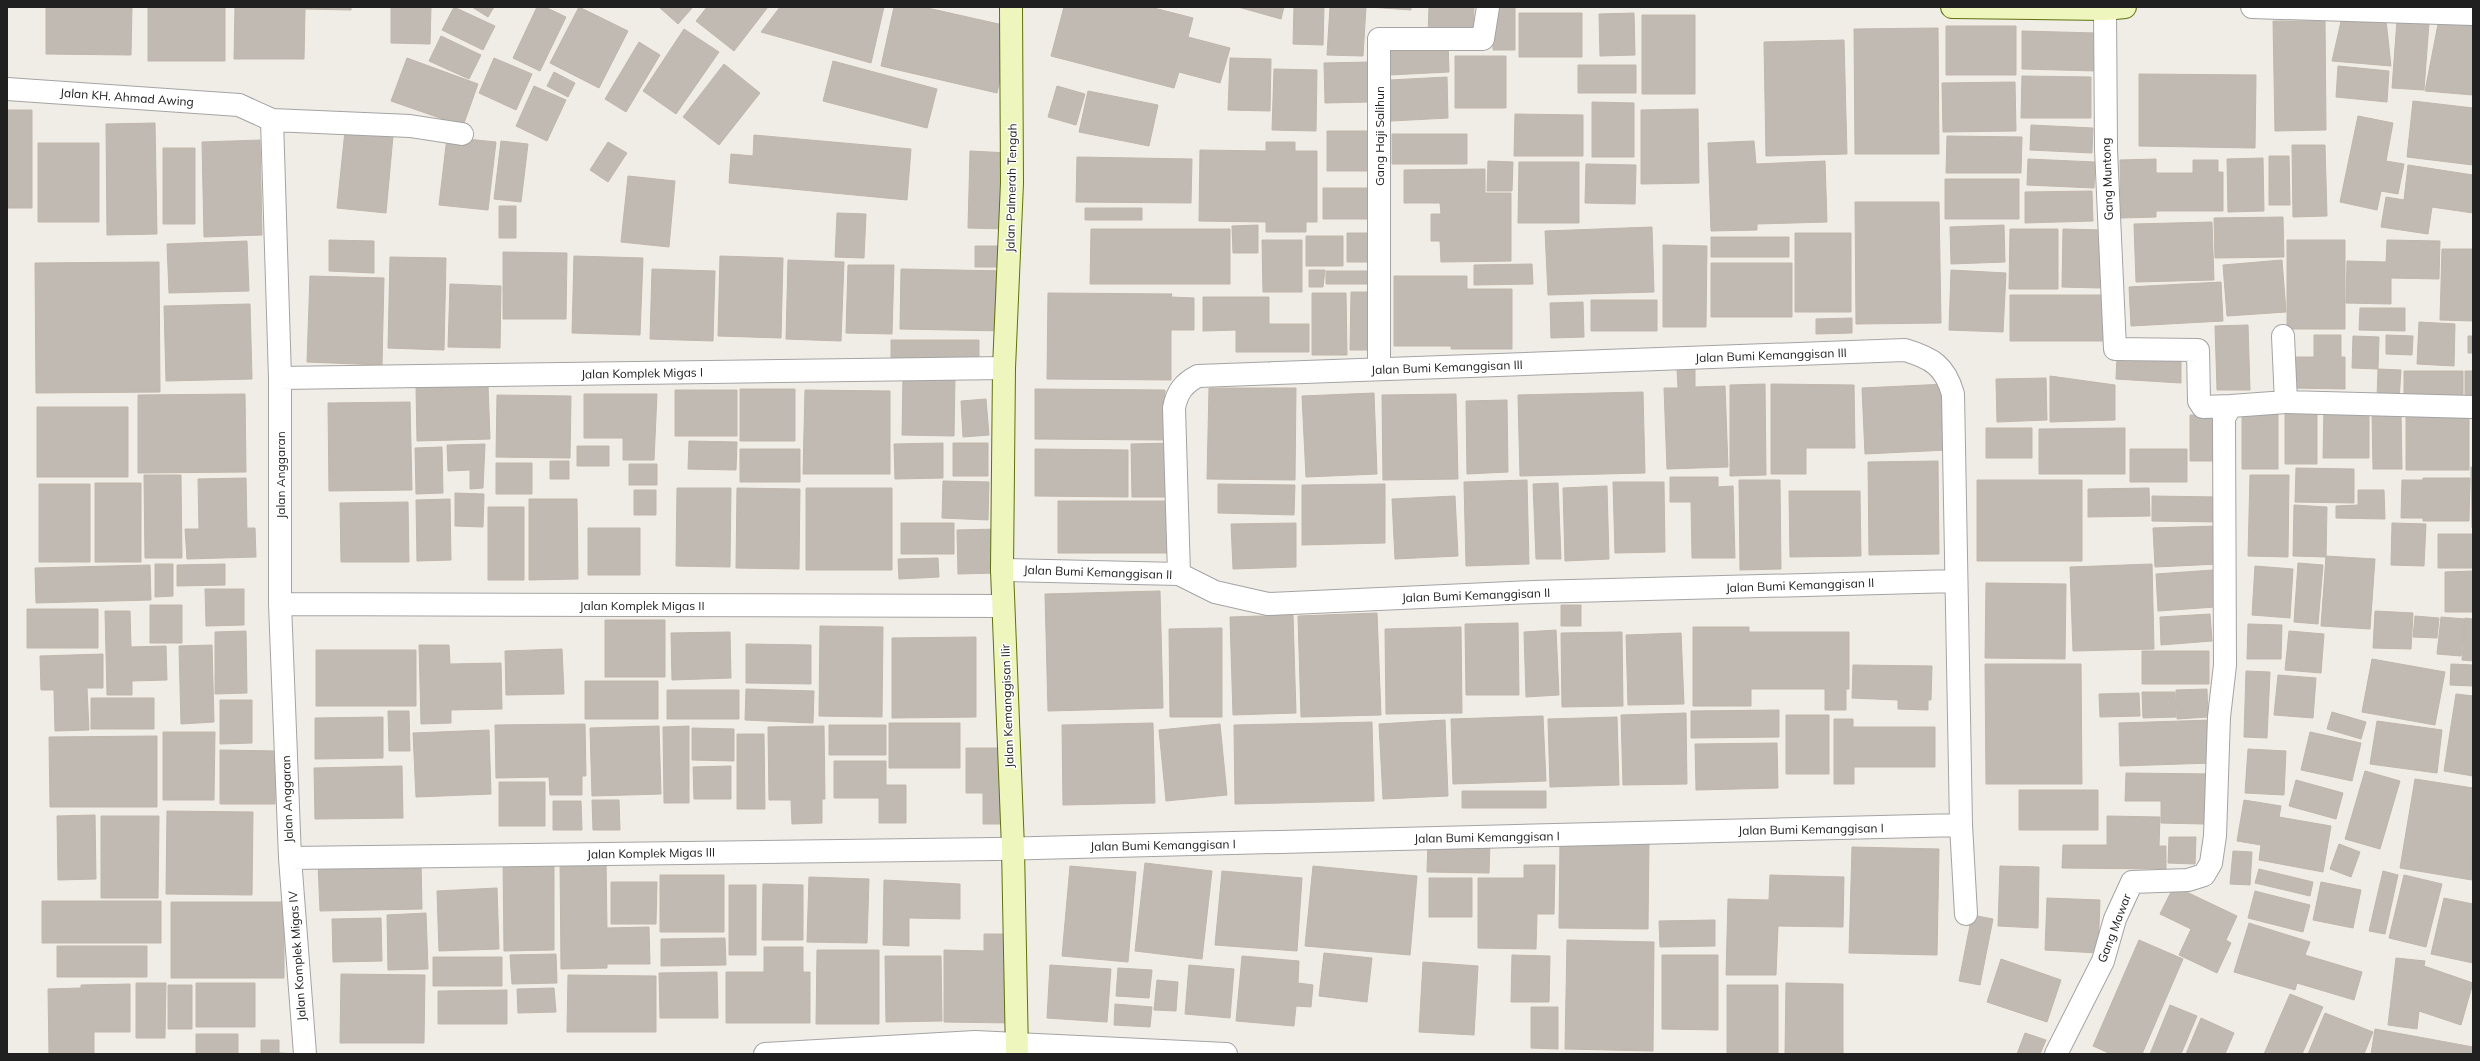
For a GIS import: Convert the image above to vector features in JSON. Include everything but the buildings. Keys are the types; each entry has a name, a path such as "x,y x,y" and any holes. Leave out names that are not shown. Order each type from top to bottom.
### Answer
{"street":[{"name":"Jalan Palmerah Tengah","path":"1004,368 1012,183 1011,7"},
{"name":"Gang Haji Salihun","path":"1379,370 1379,39 1483,39 1488,7"},
{"path":"1952,7 2115,8"},
{"path":"2252,7 2473,14"},
{"name":"Gang Muntong","path":"2115,8 2106,149 2115,349 2198,350 2199,401 2203,407 2231,406"},
{"name":"Jalan KH. Ahmad Awing","path":"7,89 247,107 272,120"},
{"path":"272,120 410,126 462,134"},
{"name":"Jalan Anggaran","path":"272,120 280,378 280,604 290,858"},
{"path":"2283,336 2286,402"},
{"name":"Jalan Bumi Kemanggisan III","path":"1179,574 1174,408 1176,398 1182,387 1198,376 1904,350 1924,357 1941,368 1950,383 1953,394 1956,581"},
{"name":"Jalan Komplek Migas I","path":"280,378 1004,368"},
{"name":"Jalan Kemanggisan Ilir","path":"1004,368 1002,570 1013,848 1017,1049"},
{"path":"2231,406 2286,402 2473,407"},
{"name":"Gang Mawar","path":"2056,1054 2102,961 2115,919 2132,882 2188,880 2204,876 2211,863 2215,836 2219,717 2224,665 2224,418 2231,406"},
{"name":"Jalan Bumi Kemanggisan II","path":"1002,570 1179,574 1215,592 1268,604 1541,592 1956,581"},
{"path":"1956,581 1961,825 1966,914"},
{"name":"Jalan Komplek Migas II","path":"280,604 1003,606"},
{"name":"Jalan Bumi Kemanggisan I","path":"1013,848 1961,825"},
{"name":"Jalan Komplek Migas III","path":"290,858 1013,848"},
{"name":"Jalan Komplek Migas IV","path":"290,858 305,1054"},
{"path":"764,1054 975,1042 1017,1049 1226,1054"}]}
